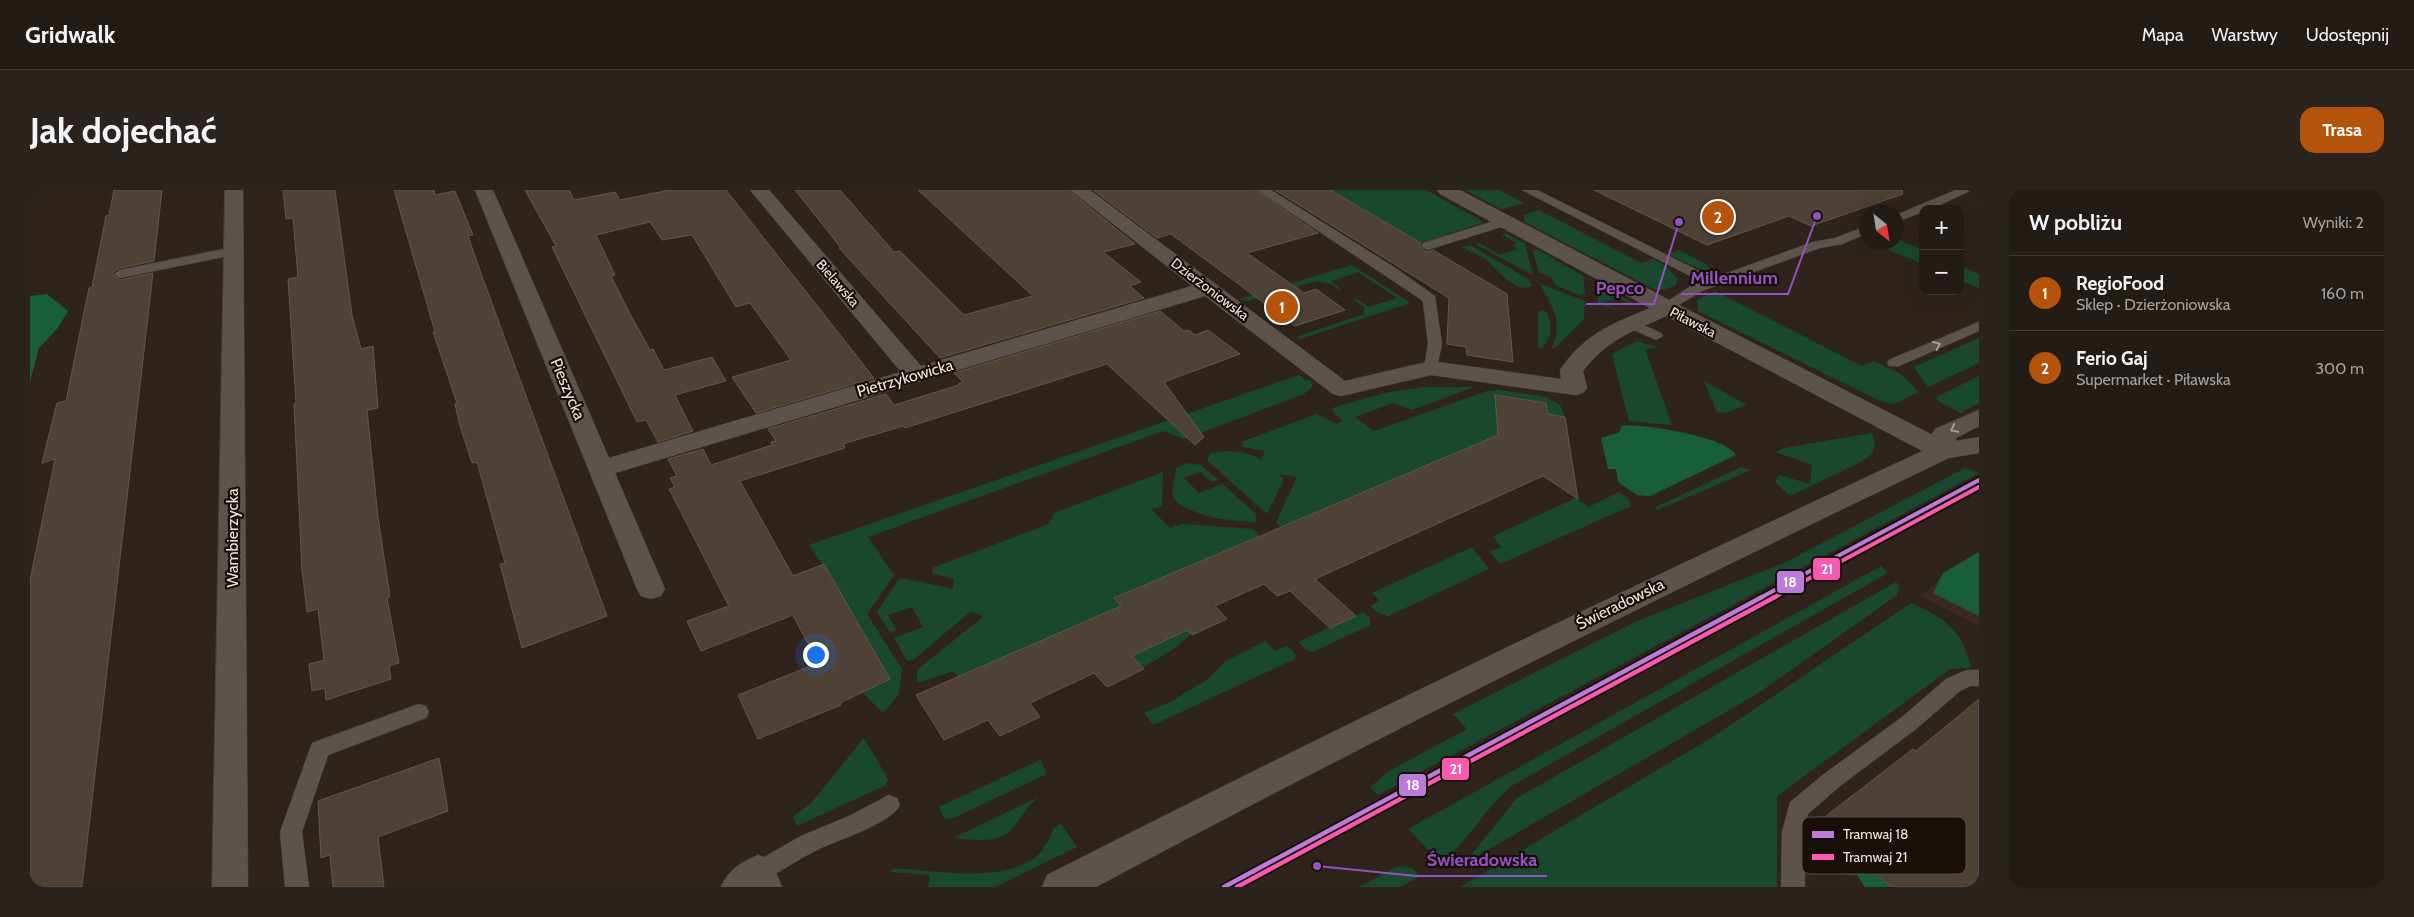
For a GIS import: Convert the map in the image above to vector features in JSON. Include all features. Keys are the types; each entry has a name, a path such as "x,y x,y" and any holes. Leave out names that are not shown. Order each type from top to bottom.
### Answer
{"street":[{"name":"Wambierzycka","path":"230,887 234,190"},
{"name":"Pieszycka","path":"484,190 602,468 651,589"},
{"name":"Bielawska","path":"760,190 916,375"},
{"name":"Dzierżoniowska","path":"1079,190 1341,389 1432,368"},
{"name":"Piławska","path":"1446,190 1667,308 1943,451"},
{"name":"Pietrzykowicka","path":"602,468 1208,288"},
{"path":"1432,368 1575,388 1571,370 1590,346 1615,331 1667,308"},
{"path":"1943,451 1944,434 1979,417"},
{"name":"Świeradowska","path":"1060,887 1192,818 1619,604 1943,451 1979,445"}],"lane":[{"path":"1263,190 1430,298 1433,307 1435,344 1432,368"},
{"path":"1528,190 1712,282"},
{"path":"1904,216 1966,190"},
{"path":"1427,246 1504,222"},
{"path":"1667,308 1697,288 1712,282 1817,244 1838,241 1859,233"},
{"path":"120,274 234,251"},
{"path":"1377,262 1396,256"},
{"path":"1632,324 1656,336"},
{"path":"1894,363 1979,326"},
{"path":"1793,887 1792,832 1798,809 1832,780 1909,723 1953,685 1967,678 1979,678"},
{"path":"297,887 291,832 319,748 419,712"},
{"path":"754,882 809,843 859,822 889,805"}],"shaded area":[{"path":"1979,555 1979,626 1921,596 1939,580"}],"green space":[{"path":"1330,190 1426,190 1482,221 1482,223 1420,243"},
{"path":"1465,190 1499,190 1524,203 1501,209"},
{"path":"1539,210 1641,263 1653,259 1666,266 1678,279 1675,286 1662,290 1653,289 1525,222 1524,215"},
{"path":"1507,234 1525,244 1533,275 1477,245 1477,242 1500,255 1518,249 1513,245 1517,243 1501,235"},
{"path":"1904,242 1919,248 1919,262 1889,250 1904,250"},
{"path":"1470,245 1528,279 1532,286 1526,288 1519,287 1506,279 1484,258 1462,247"},
{"path":"1537,249 1583,276 1585,294 1579,295 1555,285 1552,278 1539,272 1533,250"},
{"path":"1679,250 1706,264 1713,272 1699,269 1668,254"},
{"path":"1352,265 1410,303 1297,340 1299,336 1364,314 1364,307 1354,300 1357,299 1369,307 1397,298 1358,272 1331,281 1341,289 1339,290 1331,284 1317,281 1248,301 1239,299"},
{"path":"1964,268 1979,274 1979,288 1964,282"},
{"path":"1540,284 1585,301 1584,319 1555,348 1552,348 1557,330 1557,322"},
{"path":"1599,284 1631,302 1634,306 1617,297 1604,303 1620,312 1598,303 1597,285"},
{"path":"1715,291 1862,366 1874,361 1893,370 1903,376 1918,392 1894,404 1878,400 1698,311 1697,300"},
{"path":"47,294 68,311 57,329 39,348 30,382 30,296"},
{"path":"1542,310 1547,313 1551,328 1550,336 1542,349 1538,347 1538,312"},
{"path":"1979,338 1979,363 1928,387 1914,367"},
{"path":"1637,341 1659,348 1645,349 1672,425 1629,421 1612,354"},
{"path":"1299,375 1307,381 1311,380 1312,387 1304,394 1184,439 1163,431 868,537 894,575 867,614 902,669 899,694 883,713 862,692 890,679 835,583 809,545"},
{"path":"1979,376 1979,403 1960,413 1937,400 1937,397"},
{"path":"1704,381 1747,405 1725,413 1717,412"},
{"path":"1424,387 1474,387 1412,410 1393,403 1355,417 1374,431 1487,391 1499,390 1546,397 1560,405 1565,417 1548,414 1546,403 1496,395 1498,435 1281,527 1276,522 1297,477 1278,474 1284,479 1267,514 1207,460 1210,454 1229,451 1243,453 1261,460 1265,451 1243,447 1241,442 1317,414 1336,424 1343,421 1335,414 1332,408 1384,393"},
{"path":"1621,426 1664,429 1701,437 1729,448 1736,455 1650,496 1637,495 1618,482 1616,469 1608,469 1601,438 1620,432"},
{"path":"1872,433 1875,443 1872,454 1861,462 1790,496 1775,482 1779,475 1810,484 1812,465 1776,452 1784,448"},
{"path":"1187,463 1201,465 1218,480 1212,482 1200,472 1184,478 1199,493 1222,484 1256,514 1256,522 1203,515 1174,500 1172,493 1176,468"},
{"path":"1741,467 1750,470 1658,510 1654,508"},
{"path":"1965,468 1979,473 1378,795 1370,787 1389,771 1467,729 1453,714 1635,622 1784,563"},
{"path":"1163,472 1162,506 1151,509 1170,528 1181,524 1254,529 1260,536 1114,598 1121,606 958,677 954,671 917,683 917,670 984,616 970,612 913,660 907,661 894,638 923,627 912,607 888,615 896,630 890,633 877,612 898,580 902,578 953,589 954,579 933,574 932,568 1049,524 1054,513"},
{"path":"1619,492 1628,498 1631,506 1500,564 1490,552 1501,547 1493,536 1576,498 1589,507"},
{"path":"1472,547 1489,569 1388,616 1378,613 1370,606 1380,601 1372,593"},
{"path":"1979,552 1979,616 1933,593 1943,573"},
{"path":"1881,566 1888,573 1513,785 1494,803 1460,845 1441,863 1408,829"},
{"path":"1896,582 1900,586 1897,595 1757,694 1465,863 1517,798"},
{"path":"1911,603 1934,614 1951,627 1963,644 1971,668 1950,669 1777,796 1777,887 1460,887 1713,737"},
{"path":"1363,612 1370,618 1370,625 1313,652 1306,650 1298,642"},
{"path":"1180,622 1191,634 1175,648 1142,668 1132,656 1155,645"},
{"path":"1265,641 1275,651 1287,646 1295,654 1295,659 1153,725 1144,713 1172,701 1208,679 1226,661"},
{"path":"864,738 888,779 886,785 797,826 793,817 812,802"},
{"path":"1040,760 1047,774 951,819 944,818 939,807"},
{"path":"1039,797 1030,805 1012,829 1000,837 984,840 953,838"},
{"path":"1061,824 1077,847 995,887 927,887 930,880 929,875 891,872 894,868 949,873 990,872 1009,869 1026,863 1039,854 1046,845 1054,828"},
{"path":"1403,866 1413,869 1420,876 1400,887 1359,887 1394,868"},
{"path":"1875,874 1892,887 1865,887 1857,875 1845,875"}],"building":[{"path":"114,190 162,190 154,261 120,268 112,273 120,280 153,273 82,887 30,887 30,580 55,459 42,463 57,403 66,401 89,288 92,287 106,216 109,215"},
{"path":"283,190 335,190 352,315 361,349 373,346 378,408 367,410 378,517 390,597 387,598 399,663 389,666 391,679 326,700 325,688 312,691 309,664 324,660 318,609 307,612 302,570 294,404 296,403 288,279 298,277 293,218 286,219"},
{"path":"394,190 434,190 435,195 455,191 473,235 468,236 483,279 607,616 522,648 500,564 505,563 477,462 472,463 460,426 455,404 457,403 433,332 435,332"},
{"path":"525,190 569,190 574,200 615,192 620,200 669,190 726,190 874,378 756,413 732,377 791,360 750,303 736,307 692,235 662,240 650,222 596,235 615,275 611,276 629,312 650,350 653,349 664,370 712,357 726,381 675,395 693,431 658,442 646,420 637,422 552,247 556,246"},
{"path":"795,190 840,190 894,252 900,251 964,315 1033,296 918,190 1068,190 1135,244 1103,252 1141,282 1130,286 1144,298 940,358 839,248 841,248"},
{"path":"1093,190 1255,190 1318,233 1247,253 1304,293 1316,289 1345,310 1295,326 1171,234 1157,238"},
{"path":"1275,190 1330,190 1421,243 1419,246 1426,252 1433,250 1507,294 1513,362 1467,355 1466,347 1447,344 1449,298"},
{"path":"1594,190 1902,190 1903,194 1871,205 1859,205 1859,209 1811,226 1789,216 1707,245"},
{"path":"1160,311 1184,331 1189,330 1195,335 1208,330 1240,354 1164,382 1204,437 1195,445 1107,364 905,428 903,426 843,444 845,448 740,481 793,576 824,564 890,679 840,703 841,705 758,739 738,695 818,663 793,615 701,651 687,621 729,606 669,489 675,487 670,478 677,476 668,459 703,449 711,465 772,445 771,442 776,441 768,429 886,394 894,405 959,385 963,382 954,373"},
{"path":"1495,395 1546,403 1548,414 1565,417 1578,499 1543,476 1315,579 1356,616 1330,628 1290,591 1277,596 1264,584 1215,606 1227,619 1192,635 1187,630 1132,656 1144,669 1107,687 1094,673 1030,703 1040,717 1000,736 988,720 944,740 916,695 1121,606 1114,598 1498,435"},
{"path":"1979,699 1979,887 1892,887 1875,874 1966,874 1966,817 1825,817 1913,749 1916,751"},
{"path":"439,758 448,811 378,837 384,887 333,887 330,855 321,858 318,801"}],"tram line":[{"name":"18","path":"1224,887 1979,480"},
{"name":"21","path":"1237,887 1979,487"}],"place":[{"name":"Millennium","path":"1817,216"},
{"name":"Ferio Gaj","path":"1718,217"},
{"name":"Pepco","path":"1679,222"},
{"name":"RegioFood","path":"1282,307"},
{"name":"Świeradowska","path":"1317,866"}]}
